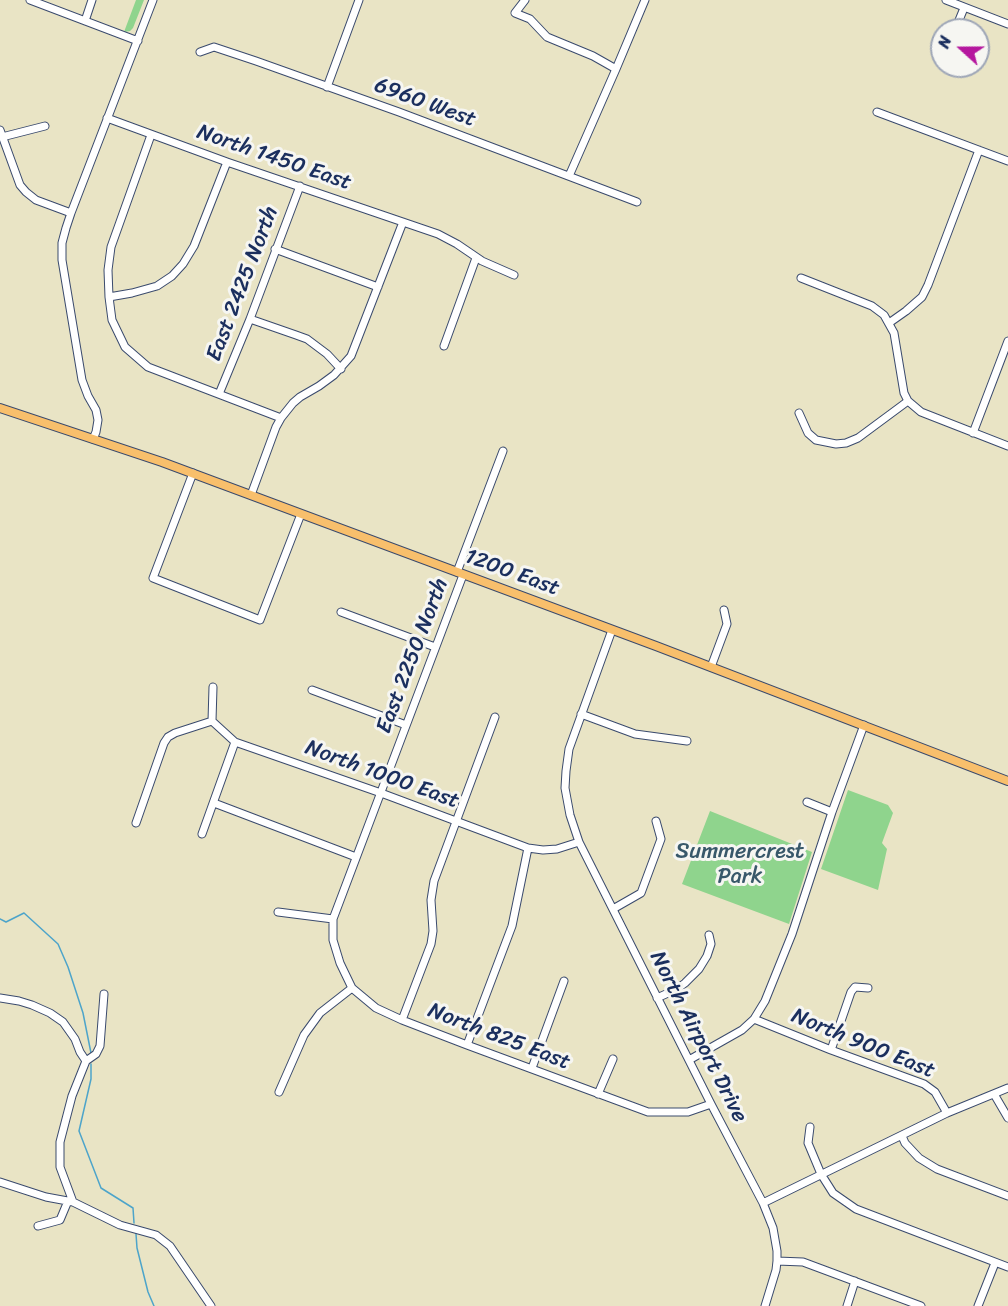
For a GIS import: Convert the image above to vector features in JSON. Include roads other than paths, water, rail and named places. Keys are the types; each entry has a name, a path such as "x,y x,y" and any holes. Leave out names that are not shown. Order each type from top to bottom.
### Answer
{"main road":[{"name":"1200 East","path":"0,408 193,473 1008,781"}],"street":[{"path":"30,0 138,41"},
{"path":"85,21 92,0"},
{"path":"93,439 98,420 96,410 82,380 62,260 62,243 71,213 153,0"},
{"path":"327,87 359,0"},
{"path":"525,0 514,13 530,19 547,37 593,56 616,69"},
{"path":"569,176 645,0"},
{"path":"946,0 1008,24"},
{"path":"960,18 964,8"},
{"name":"6960 West","path":"200,52 213,47 399,112 637,202"},
{"path":"877,112 1008,161"},
{"name":"North 1450 East","path":"107,117 227,162 429,231 457,243 476,258 514,275"},
{"path":"45,126 1,134 16,177 26,192 36,200 71,213"},
{"path":"152,135 111,247 108,270 112,320 125,347 148,367 281,418"},
{"path":"889,322 922,297 979,150"},
{"path":"109,297 157,286 172,276 183,264 194,246 227,162"},
{"name":"East 2425 North","path":"219,394 250,320 300,186"},
{"path":"250,495 281,418 293,403 327,381 351,356 403,222"},
{"path":"275,249 378,287"},
{"path":"444,346 476,258"},
{"path":"801,278 872,306 884,315 894,333 904,393 908,401 921,412 1008,446"},
{"path":"250,320 307,339 327,354 341,369"},
{"path":"973,432 1008,341"},
{"path":"799,413 808,433 816,440 827,443 846,443 858,438 908,401"},
{"name":"East 2250 North","path":"333,919 435,647 503,451"},
{"path":"193,473 153,578 260,620 301,514"},
{"path":"711,667 727,624 724,610"},
{"path":"341,612 435,647"},
{"name":"North Airport Drive","path":"612,630 569,749 566,779 570,815 579,842 773,1228 777,1261 765,1306"},
{"path":"136,823 168,737 212,721 213,687"},
{"path":"312,690 406,725"},
{"path":"581,714 635,734 687,741"},
{"path":"402,1020 431,944 434,881 495,717"},
{"name":"North 1000 East","path":"212,721 235,742 528,848 557,849 579,842"},
{"path":"689,1060 734,1035 754,1019 765,1001 792,934 832,812 864,726"},
{"path":"202,834 235,742"},
{"path":"807,802 832,812"},
{"path":"214,804 356,856"},
{"path":"613,909 641,893 661,839 656,821"},
{"path":"466,1045 512,926 528,848"},
{"path":"278,912 333,919"},
{"name":"North 825 East","path":"333,919 333,940 340,963 352,988 376,1008 466,1045 648,1113 688,1112 711,1104"},
{"path":"657,998 685,983 699,969 711,944 709,935"},
{"path":"532,1068 564,981"},
{"path":"831,1050 851,992 855,987 868,988"},
{"path":"279,1092 304,1035 320,1013 352,988"},
{"path":"38,1226 60,1220 70,1202 60,1167 60,1142 72,1096 86,1061 96,1054 100,1046 104,994"},
{"path":"0,998 33,1005 63,1022 86,1061"},
{"name":"North 900 East","path":"754,1019 924,1084 936,1092 947,1113"},
{"path":"598,1094 613,1059"},
{"path":"762,1203 947,1113 1008,1088"},
{"path":"994,1094 1008,1118"},
{"path":"810,1127 808,1143 821,1174 834,1193 856,1209 1008,1267"},
{"path":"902,1136 905,1143 919,1158 938,1169 1008,1196"},
{"path":"0,1182 70,1202 123,1225 156,1235 170,1246 212,1306"},
{"path":"777,1261 803,1262 921,1306"},
{"path":"978,1306 995,1263"},
{"path":"847,1306 855,1281"}],"waterway":[{"path":"0,919 6,922 24,913 58,944 83,1013 91,1053"},
{"path":"91,1064 91,1079 79,1131 101,1188 133,1208 134,1223"},
{"path":"136,1234 137,1248 148,1292 154,1306"}],"park label":[{"name":"Summercrest Park","path":"740,864"}]}
